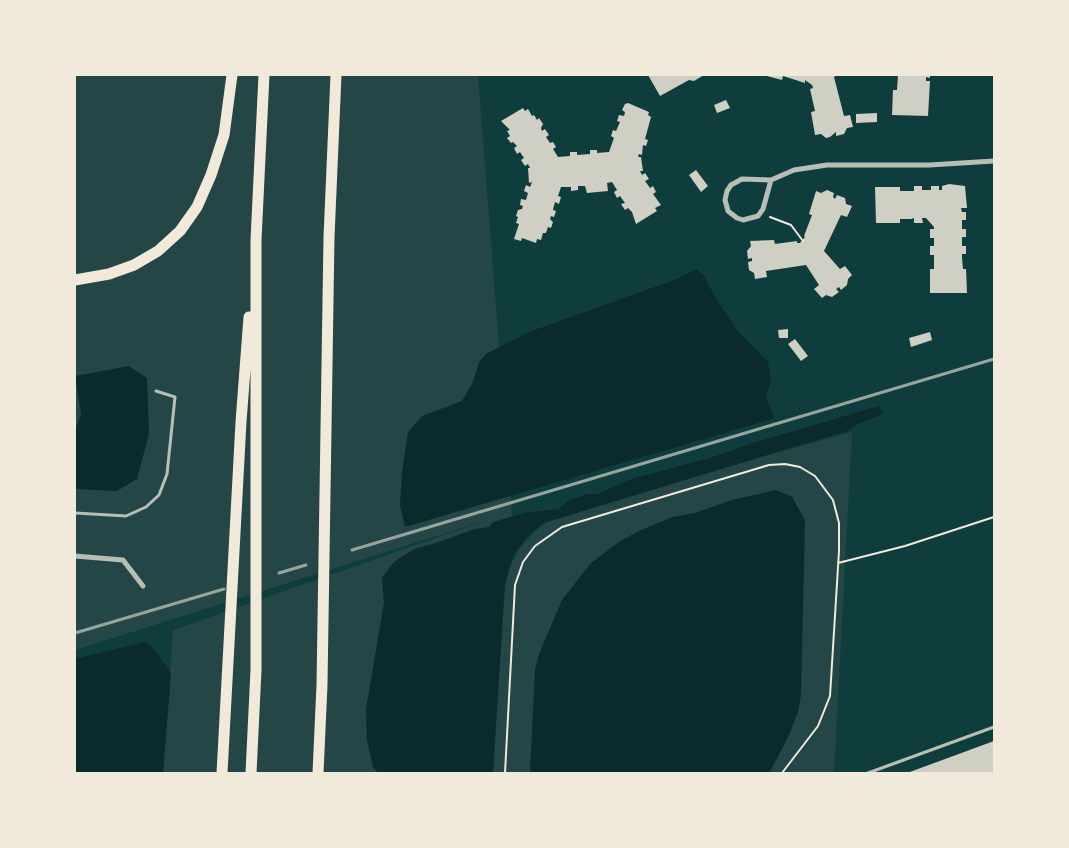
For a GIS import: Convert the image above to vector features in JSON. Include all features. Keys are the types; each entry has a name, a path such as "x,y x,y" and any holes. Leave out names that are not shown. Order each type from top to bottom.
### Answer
{"highway":[{"path":"75,280 109,274 134,265 158,251 180,231 197,207 211,175 224,135 232,75"},
{"path":"222,773 240,422 256,240 264,75"},
{"path":"318,773 322,685 329,237 336,75"},
{"path":"251,773 256,652 256,240"},
{"path":"322,685 326,773"}],"street":[{"path":"771,180 764,209 758,216 743,220 728,211 725,200 731,185 742,179 771,180 794,170 820,166 929,165 994,161"},
{"path":"75,556 123,560 143,586"}],"lane":[{"path":"75,513 126,516 146,508 158,495 167,474 175,397 156,391"},
{"path":"868,773 994,727"}],"path":[{"path":"770,217 791,225 803,241"},
{"path":"505,773 516,585 523,562 534,546 548,535 572,524 769,465 785,464 800,467 815,476 833,500 839,523 830,696 818,726 782,773"},
{"path":"838,563 905,546 994,517"}],"shaded area":[{"path":"75,75 478,75 512,512 510,567 519,549 536,530 548,522 734,464 852,432 834,773 163,773 173,630 487,520 75,650"},
{"path":"696,269 704,276 716,299 737,330 768,362 771,379 766,398 775,418 405,527 400,505 402,472 408,432 422,416 462,401 473,382 479,362 486,354 529,332 677,279"},
{"path":"129,366 147,378 149,434 137,479 117,491 75,489 75,431 81,414 75,376"},
{"path":"879,406 883,414 856,425 847,431 543,523 527,537 513,556 505,585 493,773 378,773 373,767 367,740 366,709 384,603 382,578 394,562 414,549 474,529 489,527 493,522 524,513 559,509 568,501 587,494 598,494 631,479 710,458 756,442"},
{"path":"776,490 792,497 805,520 801,695 798,712 790,733 771,770 768,773 530,773 535,670 539,654 562,600 590,564 620,541 673,517 695,513 732,500"},
{"path":"145,642 153,648 171,673 163,773 75,773 75,659"}],"building":[{"path":"648,75 704,75 694,81 689,80 660,96"},
{"path":"763,75 837,75 834,77 844,116 850,115 853,127 847,128 844,134 836,136 836,132 826,138 821,134 815,135 811,112 815,111 810,89 813,88 812,85 805,80 805,83 783,76 782,80"},
{"path":"898,75 930,75 930,78 926,77 926,81 930,81 928,116 892,115 893,90 897,90"},
{"path":"726,100 730,108 717,113 714,105"},
{"path":"628,103 649,112 648,115 651,117 645,139 648,140 646,146 643,145 642,155 639,154 638,157 641,157 643,171 640,171 642,175 645,173 649,179 645,181 650,188 653,186 656,192 653,194 661,205 655,208 657,211 636,224 632,212 628,208 625,210 621,204 625,203 620,196 617,198 614,192 617,190 612,182 607,183 608,191 587,193 585,186 578,186 578,190 571,191 571,187 561,187 558,196 561,197 559,204 555,202 553,210 556,211 554,217 551,216 550,219 553,222 551,228 548,227 546,233 543,233 541,240 537,239 536,243 522,238 521,241 514,239 519,224 516,223 518,217 516,216 518,210 522,209 523,206 520,205 521,199 526,200 528,193 524,191 526,185 530,187 532,182 529,183 528,168 530,168 528,164 525,166 521,160 524,158 520,152 517,154 514,148 517,146 507,138 510,136 507,131 510,130 501,121 523,108 525,111 528,109 532,116 534,115 537,120 539,118 543,124 542,131 545,129 549,135 546,137 556,147 553,149 558,157 570,156 570,152 577,152 577,155 590,154 590,150 597,150 597,153 609,152 614,138 611,136 613,130 616,131 620,122 617,121 619,115 624,116 625,112 622,110 625,104"},
{"path":"877,113 877,122 856,123 856,114"},
{"path":"696,170 708,186 701,192 689,175"},
{"path":"949,184 965,186 967,208 961,208 962,212 966,212 966,220 962,220 962,229 966,229 966,237 962,237 962,246 966,246 966,254 962,254 962,258 963,269 966,269 967,293 930,293 930,269 934,269 934,255 930,255 930,246 934,246 934,238 930,238 930,229 934,229 934,227 926,218 922,218 923,223 914,223 914,218 900,219 900,223 876,223 875,187 900,187 900,191 914,191 914,186 922,186 922,190 931,190 931,186 939,186 939,190 942,190 942,186"},
{"path":"827,190 834,193 833,197 835,199 837,195 845,198 846,204 852,206 847,217 841,215 824,251 840,269 845,266 852,275 848,279 847,285 841,290 839,287 836,289 839,292 832,297 826,295 822,298 814,289 819,285 806,265 766,271 767,277 755,279 754,273 749,270 748,262 752,261 752,258 748,259 747,251 751,246 750,241 774,240 775,244 797,241 797,243 800,243 805,237 812,215 809,214 816,191 821,193"},
{"path":"788,329 788,338 779,338 778,330"},
{"path":"930,332 932,340 911,347 909,338"},
{"path":"795,339 808,356 801,361 788,344"},
{"path":"994,741 994,773 907,773"}],"railway":[{"path":"352,550 994,359"},
{"path":"279,573 306,565"},
{"path":"75,633 224,589"}]}
